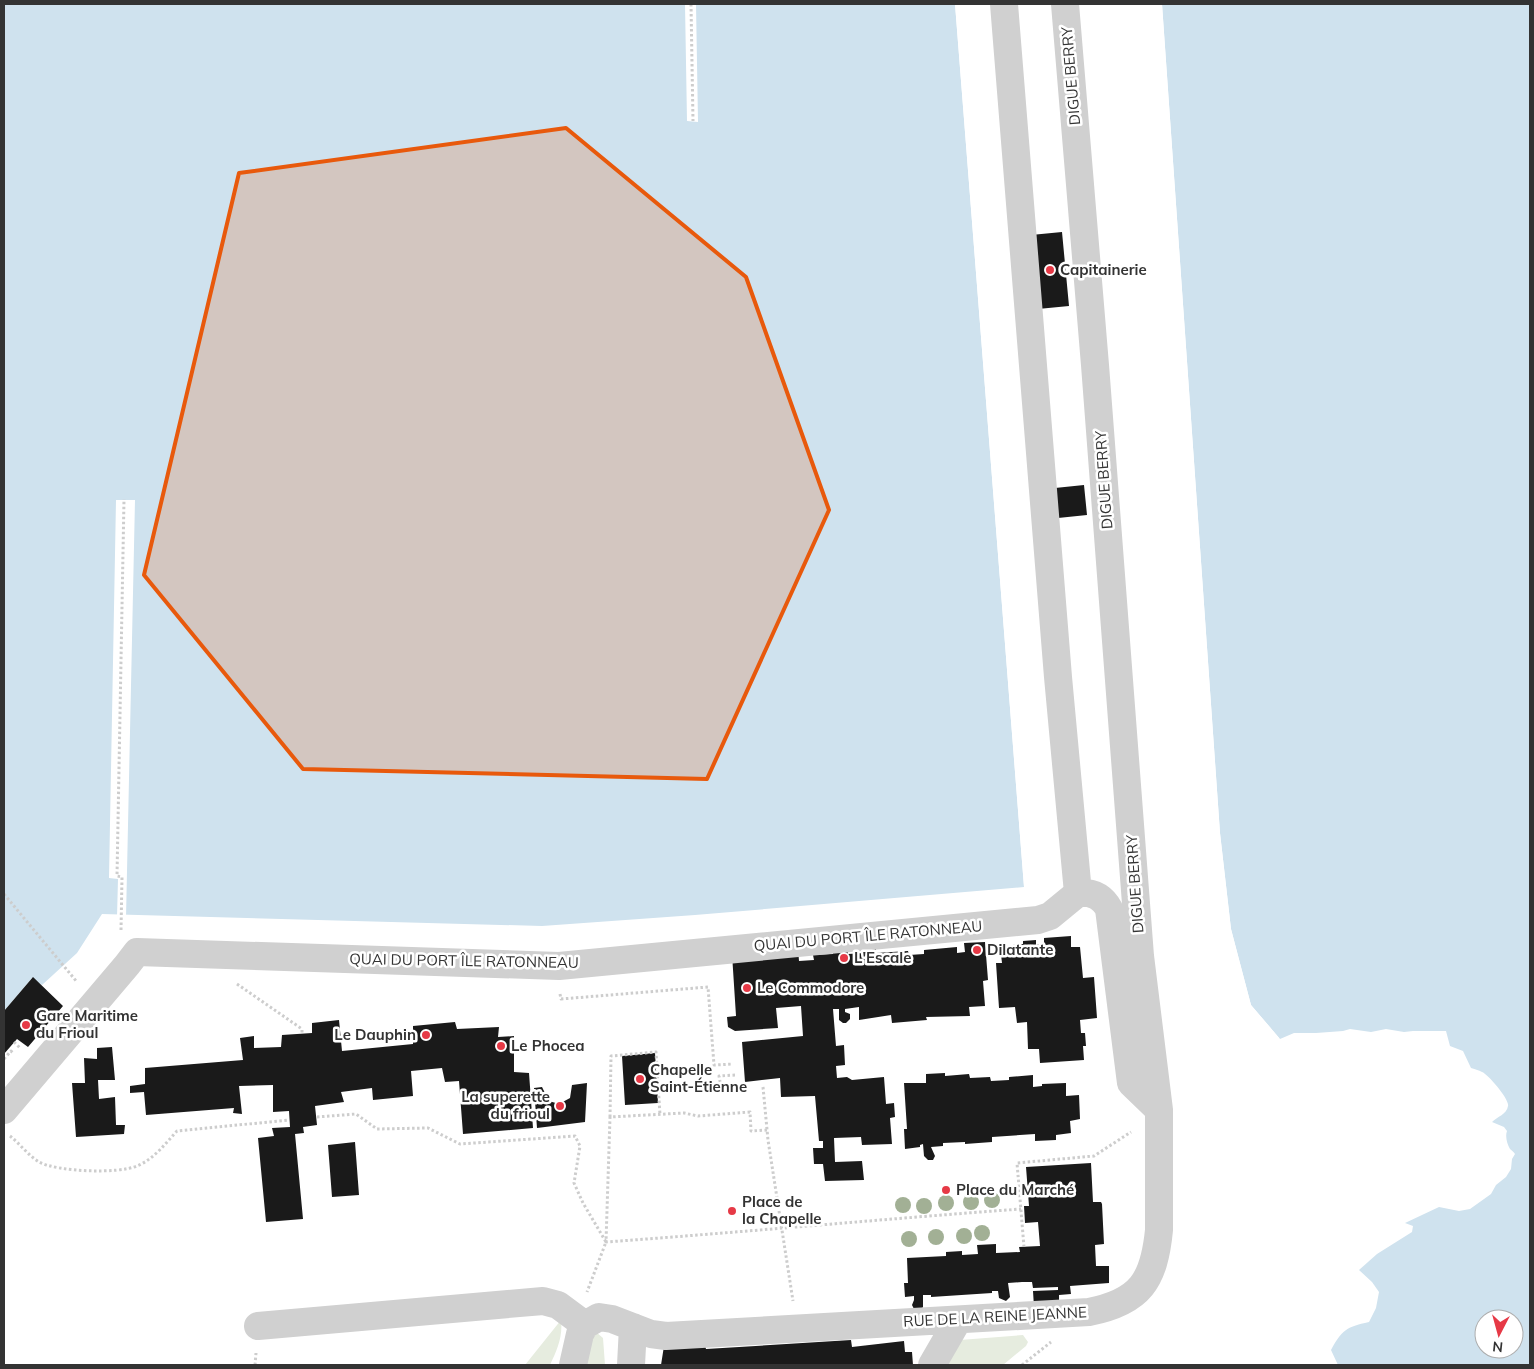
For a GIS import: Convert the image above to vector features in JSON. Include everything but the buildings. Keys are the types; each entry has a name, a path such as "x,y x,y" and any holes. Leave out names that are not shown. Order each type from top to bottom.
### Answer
{"street":[{"path":"1004,4 1056,658 1078,893 1088,892 1095,894 1106,903 1109,909 1131,1083 1159,1110"},
{"name":"DIGUE BERRY","path":"1065,4 1095,365 1140,956"},
{"name":"QUAI DU PORT ÎLE RATONNEAU","path":"137,952 558,966 1038,920 1050,916 1078,893"},
{"path":"4,1110 137,952"},
{"name":"RUE DE LA REINE JEANNE","path":"585,1325 599,1317 651,1334 666,1336 1088,1312 1106,1309 1125,1301 1138,1291 1147,1279 1158,1244 1159,1230 1159,1110 1140,956"},
{"path":"258,1326 543,1301 558,1305 585,1325 580,1334 573,1365"},
{"path":"932,1365 958,1320"},
{"path":"631,1365 632,1327"}],"path":[{"path":"691,4 694,122"},
{"path":"124,500 117,876 122,877 121,936 137,952"},
{"path":"4,894 79,984"},
{"path":"558,966 561,999 708,987 714,1065 733,1064"},
{"path":"585,1325 587,1292 606,1242 611,1056 656,1052 660,1114"},
{"path":"735,1075 720,1077 722,1086 736,1086"},
{"path":"763,1087 781,1229 798,1329"},
{"path":"610,1117 684,1113 698,1116 750,1112 751,1131 767,1130"},
{"path":"316,1117 356,1114 377,1129 428,1128 460,1144 575,1136 580,1146 574,1183 583,1203 606,1242"},
{"path":"4,1131 39,1161 72,1171 119,1169 136,1166 153,1156 177,1131 289,1120"},
{"path":"1024,1248 1017,1163 1094,1156 1133,1130"},
{"path":"606,1242 1021,1209"}],"highlighted area":[{"path":"566,128 746,277 829,510 707,779 303,769 144,575 239,173"}],"shaded area":[{"path":"561,1320 560,1338 550,1365 525,1365"},
{"path":"596,1332 603,1338 605,1365 587,1365 590,1341"},
{"path":"1023,1335 1028,1342 1026,1346 1003,1365 946,1365 960,1340"}],"water":[{"path":"4,4 955,4 1024,887 542,926 102,914 77,953 42,985 32,978 4,1011"},
{"path":"1162,4 1530,4 1530,1365 1338,1365 1331,1350 1338,1338 1345,1330 1369,1322 1376,1308 1379,1292 1372,1282 1359,1270 1377,1254 1412,1232 1413,1226 1405,1223 1439,1207 1459,1211 1470,1209 1491,1194 1496,1185 1506,1177 1511,1169 1512,1159 1515,1154 1508,1145 1507,1131 1504,1127 1492,1122 1506,1111 1508,1103 1489,1077 1481,1071 1471,1068 1463,1051 1450,1046 1446,1031 1404,1032 1386,1029 1371,1032 1350,1029 1316,1033 1294,1033 1280,1039 1251,1005 1231,929 1220,833"}],"pier":[{"path":"685,4 696,4 698,122 687,121"},
{"path":"955,4 958,4 1027,888 1024,887"},
{"path":"1160,4 1162,4 1220,833 1231,929 1251,1005 1280,1039 1274,1035 1249,1006 1228,930 1217,833"},
{"path":"116,500 135,500 126,918 117,917 118,879 109,878"}],"place":[{"name":"Capitainerie","path":"1050,270"},
{"name":"Dilatante","path":"977,950"},
{"name":"L'Escale","path":"844,958"},
{"name":"Le Commodore","path":"747,988"},
{"name":"Gare Maritime du Frioul","path":"26,1025"},
{"name":"Le Dauphin","path":"426,1035"},
{"name":"Le Phocea","path":"501,1046"},
{"name":"Chapelle Saint-Étienne","path":"640,1079"},
{"name":"La superette du frioul","path":"560,1106"},
{"name":"Place du Marché","path":"946,1190"},
{"name":"Place de la Chapelle","path":"732,1211"}]}
